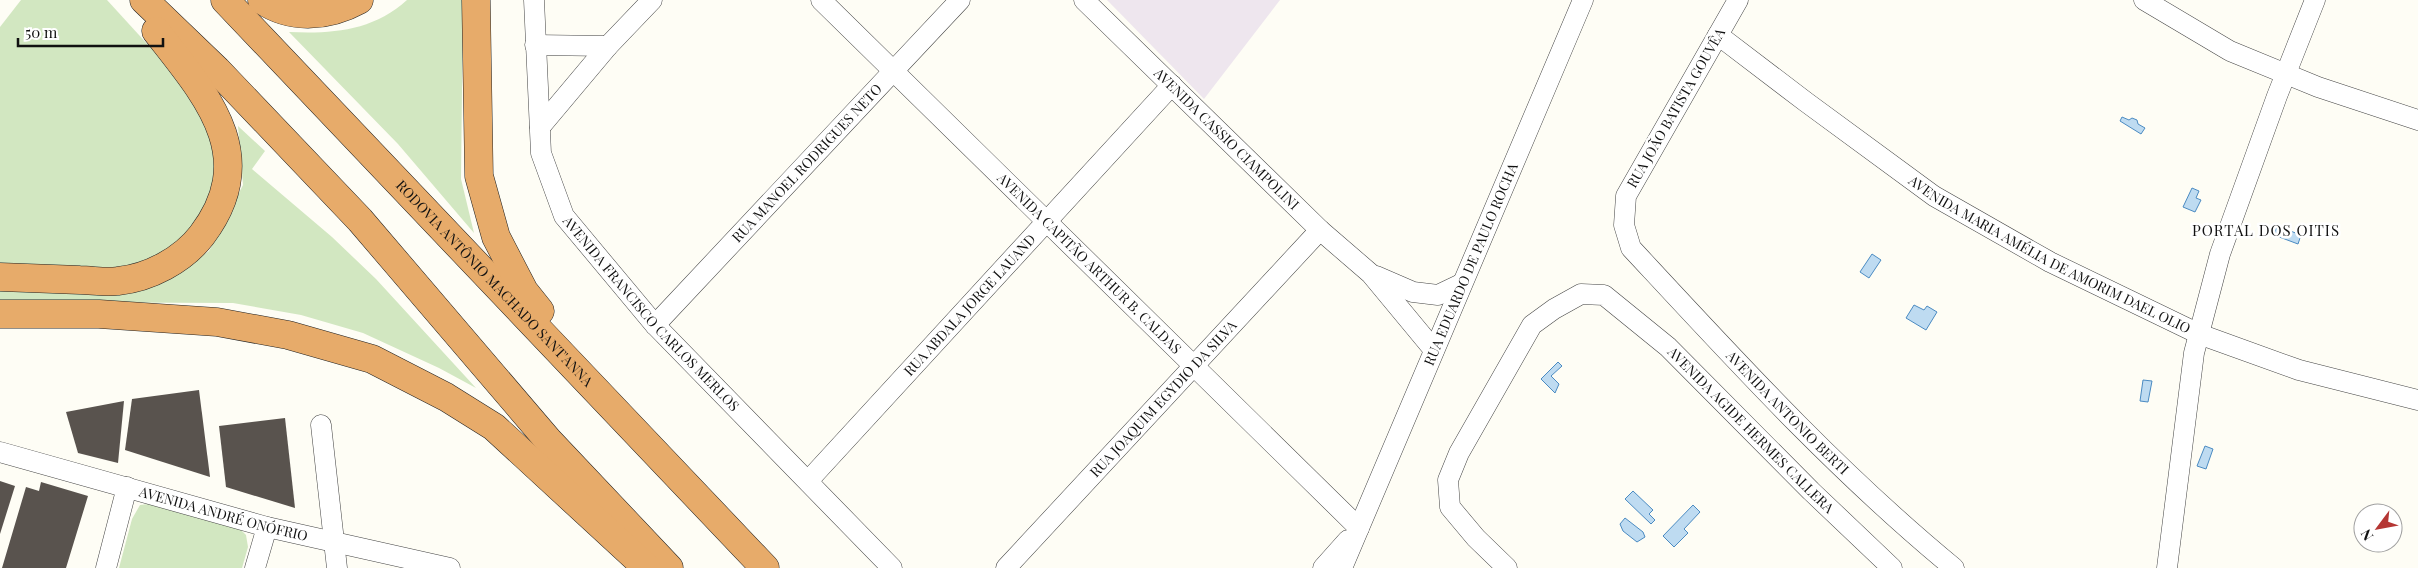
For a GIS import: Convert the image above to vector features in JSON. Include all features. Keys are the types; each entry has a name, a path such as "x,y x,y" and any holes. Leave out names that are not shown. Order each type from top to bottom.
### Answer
{"highway":[{"path":"0,277 118,281 142,275 157,270 192,247 216,216 227,185 228,151 219,123 203,92 133,0"},
{"path":"144,0 218,70 360,220 548,440 669,568"},
{"name":"RODOVIA ANTÔNIO MACHADO SANT'ANNA","path":"225,0 765,568"},
{"path":"262,0 274,8 305,16 330,12 359,0"},
{"path":"476,0 479,176 496,237 524,291 656,453"},
{"path":"0,314 99,314 217,322 288,335 372,359 446,397 494,428 648,568"}],"street":[{"name":"AVENIDA FRANCISCO CARLOS MERLOS","path":"534,0 541,153 564,216 655,325 892,568"},
{"path":"540,126 608,46 652,0"},
{"name":"AVENIDA CAPITÃO ARTHUR B. CALDAS","path":"821,0 1359,528"},
{"name":"RUA MANOEL RODRIGUES NETO","path":"655,325 960,0"},
{"name":"AVENIDA CASSIO CIAMPOLINI","path":"1084,0 1320,230 1371,274"},
{"name":"RUA EDUARDO DE PAULO ROCHA","path":"1342,568 1583,0"},
{"name":"RUA JOÃO BATISTA GOUVÊA","path":"1631,248 1624,225 1626,196 1738,0"},
{"path":"2144,0 2230,51 2318,87 2418,120"},
{"path":"2167,568 2194,353 2220,254 2315,0"},
{"name":"AVENIDA MARIA AMÉLIA DE AMORIM DAEL OLIO","path":"1718,35 1934,196 2050,262 2199,334 2299,370 2418,400"},
{"path":"535,45 608,46"},
{"name":"RUA ABDALA JORGE LAUAND","path":"808,481 1172,85"},
{"name":"RUA JOAQUIM EGYDIO DA SILVA","path":"1006,568 1320,230"},
{"name":"AVENIDA ANTONIO BERTI","path":"1631,248 1820,449 1903,526 1954,568"},
{"path":"1371,274 1412,292 1438,295 1461,284"},
{"path":"1371,274 1434,350"},
{"name":"AVENIDA AGIDE HERMES CALLERA","path":"1507,568 1476,538 1450,506 1448,480 1459,453 1532,325 1554,309 1581,294 1604,295 1668,347 1811,491 1892,568"},
{"path":"321,425 337,568"},
{"name":"AVENIDA ANDRÉ ONÓFRIO","path":"0,452 267,527 450,568"},
{"path":"106,568 127,487"},
{"path":"255,568 267,527"},
{"path":"1323,568 1359,528"}],"shaded area":[{"path":"1107,0 1280,0 1204,99"}],"green space":[{"path":"21,0 107,0 202,104 219,153 209,211 159,261 123,269 0,269 0,27"},
{"path":"407,0 463,0 461,179 474,233 398,144 289,32 336,31 366,24 394,10"},
{"path":"238,126 265,151 252,169 332,237 376,279 476,388 439,368 363,333 301,315 233,303 0,302 0,284 172,276 209,251 243,185"},
{"path":"157,503 236,525 246,535 248,547 242,568 119,568 132,519 140,505"}],"water":[{"path":"2122,117 2129,120 2132,118 2137,120 2138,124 2145,128 2141,134 2120,121"},
{"path":"2192,188 2199,191 2196,198 2201,200 2195,212 2183,207"},
{"path":"2277,226 2301,235 2298,244 2274,235"},
{"path":"1872,254 1881,260 1869,278 1860,272"},
{"path":"1914,305 1924,310 1927,306 1937,312 1926,330 1906,318"},
{"path":"1558,362 1562,366 1551,376 1559,384 1555,393 1541,379"},
{"path":"2143,380 2152,381 2148,402 2140,401"},
{"path":"2205,446 2213,449 2206,469 2197,466"},
{"path":"1633,491 1653,510 1649,514 1655,520 1651,524 1625,499"},
{"path":"1693,505 1700,512 1684,529 1688,533 1674,547 1663,536"},
{"path":"1625,518 1643,532 1645,537 1637,542 1623,531 1620,524"}],"building":[{"path":"199,390 210,477 125,450 132,399"},
{"path":"124,401 118,463 78,453 66,412"},
{"path":"285,418 295,508 226,487 219,426"},
{"path":"0,481 15,486 0,534"},
{"path":"41,482 88,496 66,568 2,568 26,487 39,491"}],"district":[{"name":"PORTAL DOS OITIS","path":"2266,231"}]}
